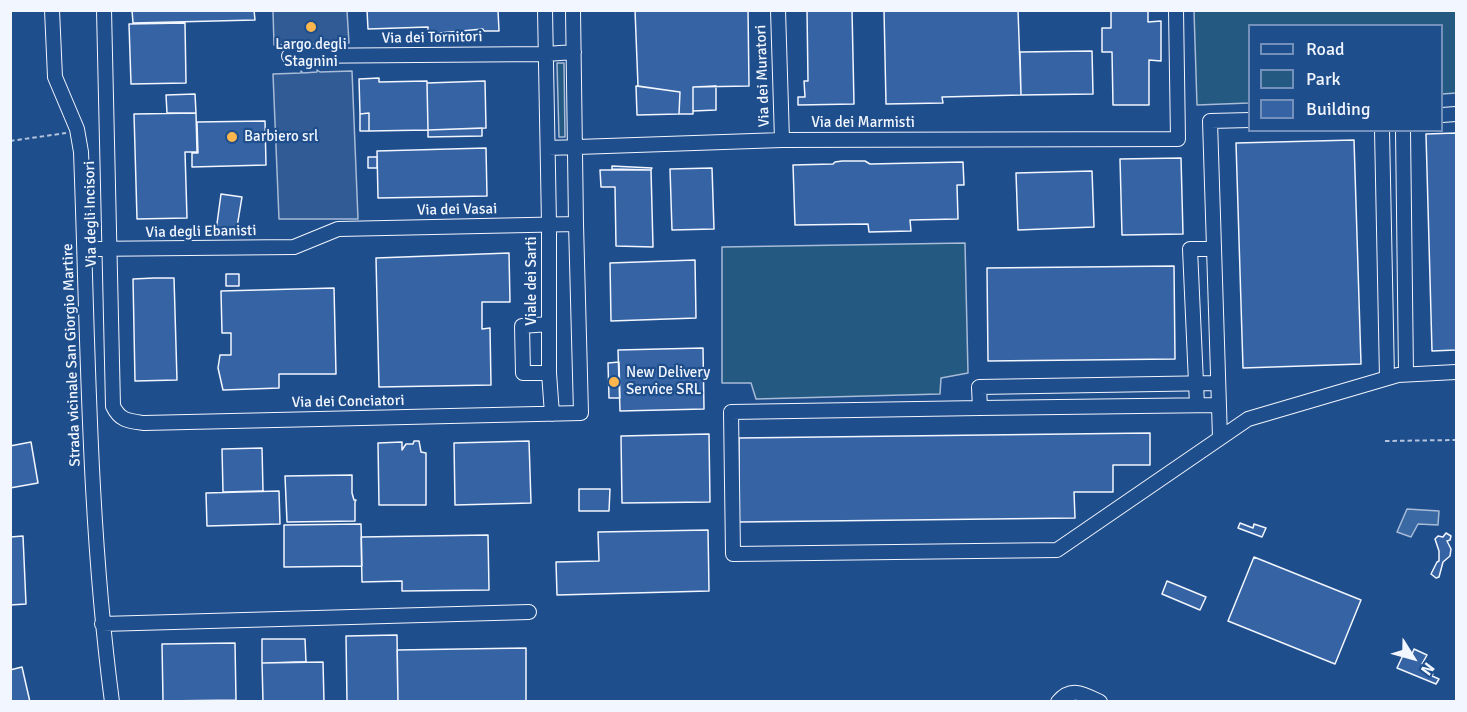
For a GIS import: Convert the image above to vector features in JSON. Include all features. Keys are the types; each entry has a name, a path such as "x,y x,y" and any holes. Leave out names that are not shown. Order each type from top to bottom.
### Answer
{"street":[{"name":"Strada vicinale San Giorgio Martire","path":"52,10 55,77 77,129 81,152 88,379 102,624 112,702"},
{"name":"Via degli Incisori","path":"104,10 113,406 117,415"},
{"name":"Viale dei Sarti","path":"545,10 549,373 552,414"},
{"path":"573,10 576,224"},
{"name":"Via dei Muratori","path":"778,10 782,140"},
{"name":"Via dei Marmisti","path":"548,148 782,140 1178,139 1176,10"},
{"name":"Via dei Tornitori","path":"289,56 574,52"},
{"path":"1220,438 1210,122 1248,120"},
{"path":"1382,132 1387,378"},
{"path":"1403,132 1406,374"},
{"name":"Via dei Vasai","path":"294,247 338,229 576,224"},
{"name":"Via dei Conciatori","path":"117,415 126,421 144,423 582,413 576,224"},
{"name":"Via degli Ebanisti","path":"85,249 294,247"},
{"path":"1197,405 1190,249 1213,249"},
{"path":"549,324 522,326 523,373 549,373"},
{"path":"1218,405 731,412 733,555 1057,550 1248,419 1387,378 1406,374 1456,372"},
{"path":"980,408 979,387 1217,383"},
{"path":"102,624 529,612"},
{"path":"1058,702 1066,693 1079,692 1100,702"}],"path":[{"path":"10,141 62,134 77,129"},
{"path":"1385,441 1456,440"}],"green space":[{"path":"1194,11 1456,11 1456,93 1443,94 1443,24 1248,24 1248,103 1197,105"},
{"path":"557,63 564,63 565,137 559,137"},
{"path":"965,243 968,373 941,378 940,394 756,399 751,383 722,383 722,247"}],"shaded area":[{"name":"Largo degli Stagnini","path":"273,11 347,11 349,43 274,45"},
{"path":"317,70 320,72 352,71 358,219 279,219 273,74 317,72"},
{"path":"1407,509 1439,511 1438,525 1418,524 1411,537 1397,532"}],"building":[{"path":"132,10 254,10 255,20 133,23"},
{"path":"367,10 498,10 499,31 484,31 483,29 428,34 428,27 368,29"},
{"path":"635,10 748,10 749,86 693,87 693,114 679,114 680,92 638,86"},
{"path":"807,10 852,10 854,104 798,105 798,97 805,97 804,81 808,81"},
{"path":"884,10 1018,10 1021,95 942,97 943,103 886,104"},
{"path":"1111,10 1148,10 1148,22 1161,21 1161,61 1149,60 1149,105 1113,105 1112,52 1102,52 1102,28 1111,28"},
{"path":"185,23 186,83 131,84 129,24"},
{"path":"1092,51 1093,94 1021,95 1020,52"},
{"path":"379,78 379,82 427,81 428,130 369,131 369,113 360,114 359,79"},
{"path":"485,81 486,128 428,130 427,83"},
{"path":"636,86 680,92 679,114 637,115"},
{"path":"716,86 716,110 693,111 693,87"},
{"path":"195,94 196,113 167,113 166,95"},
{"path":"196,113 197,152 185,152 187,218 137,219 134,114"},
{"path":"369,113 369,131 360,131 360,114"},
{"name":"Barbiero srl","path":"265,121 266,165 192,167 192,153 198,153 197,122"},
{"path":"482,128 482,136 428,137 428,130"},
{"path":"1456,133 1456,350 1432,351 1426,134"},
{"path":"1354,140 1361,364 1243,368 1236,143"},
{"path":"486,148 487,196 378,198 377,151"},
{"path":"368,157 377,157 377,168 368,168"},
{"path":"1181,158 1183,234 1122,235 1120,159"},
{"path":"842,161 865,161 870,164 963,162 964,185 957,185 958,219 910,220 911,231 869,232 868,224 795,225 793,165 833,164"},
{"path":"612,166 652,168 651,170 612,169"},
{"path":"712,168 714,229 672,230 670,169"},
{"path":"600,170 651,170 653,247 616,246 615,187 601,187"},
{"path":"1092,171 1094,227 1018,230 1016,173"},
{"path":"221,194 242,197 236,233 216,231"},
{"path":"509,253 510,302 482,302 482,329 490,328 491,385 379,387 376,258"},
{"path":"695,260 696,318 611,321 610,263"},
{"path":"1174,266 1175,359 988,361 987,268"},
{"path":"226,274 239,274 239,286 226,286"},
{"path":"174,278 177,380 135,381 133,279"},
{"path":"334,288 336,374 279,374 279,388 223,390 218,368 220,355 231,355 231,333 222,333 221,291"},
{"path":"703,348 704,409 620,411 618,350"},
{"path":"619,362 620,398 609,398 608,363"},
{"path":"1150,433 1150,465 1113,465 1113,492 1074,492 1075,518 739,522 739,438"},
{"path":"709,434 710,502 622,503 621,436"},
{"path":"414,441 419,441 421,452 426,453 426,505 379,505 378,443 402,442 402,450 406,444 413,444"},
{"path":"529,441 531,503 455,505 454,443"},
{"path":"31,442 38,483 10,488 10,446"},
{"path":"262,448 263,491 223,492 222,449"},
{"path":"352,475 352,493 356,500 355,521 287,522 285,476"},
{"path":"579,489 610,489 609,511 579,511"},
{"path":"279,491 280,524 207,526 206,493"},
{"path":"1240,523 1253,528 1254,524 1266,528 1262,537 1238,528"},
{"path":"361,524 362,566 284,567 284,525"},
{"path":"708,530 709,591 557,595 556,562 599,561 598,532"},
{"path":"1446,533 1451,536 1447,541 1451,549 1450,556 1443,562 1439,577 1436,578 1431,574 1439,561 1435,539 1438,536 1443,537"},
{"path":"488,535 489,590 402,591 402,581 362,582 361,537"},
{"path":"23,536 26,604 10,605 10,537"},
{"path":"1254,557 1361,600 1335,664 1228,621"},
{"path":"1167,581 1206,597 1200,610 1162,594"},
{"path":"397,635 398,702 347,702 346,636"},
{"path":"262,639 305,639 306,662 262,663"},
{"path":"235,643 236,700 163,701 162,644"},
{"path":"526,648 526,702 398,702 397,650"},
{"path":"1414,649 1427,655 1422,664 1435,669 1432,676 1439,679 1436,684 1397,668 1405,651 1412,654"},
{"path":"323,662 324,702 263,702 262,663"},
{"path":"22,667 30,702 10,702 10,670"}],"place":[{"name":"Largo degli Stagnini","path":"311,27"},
{"name":"Barbiero srl","path":"232,137"},
{"name":"New Delivery Service SRL","path":"614,382"}]}
